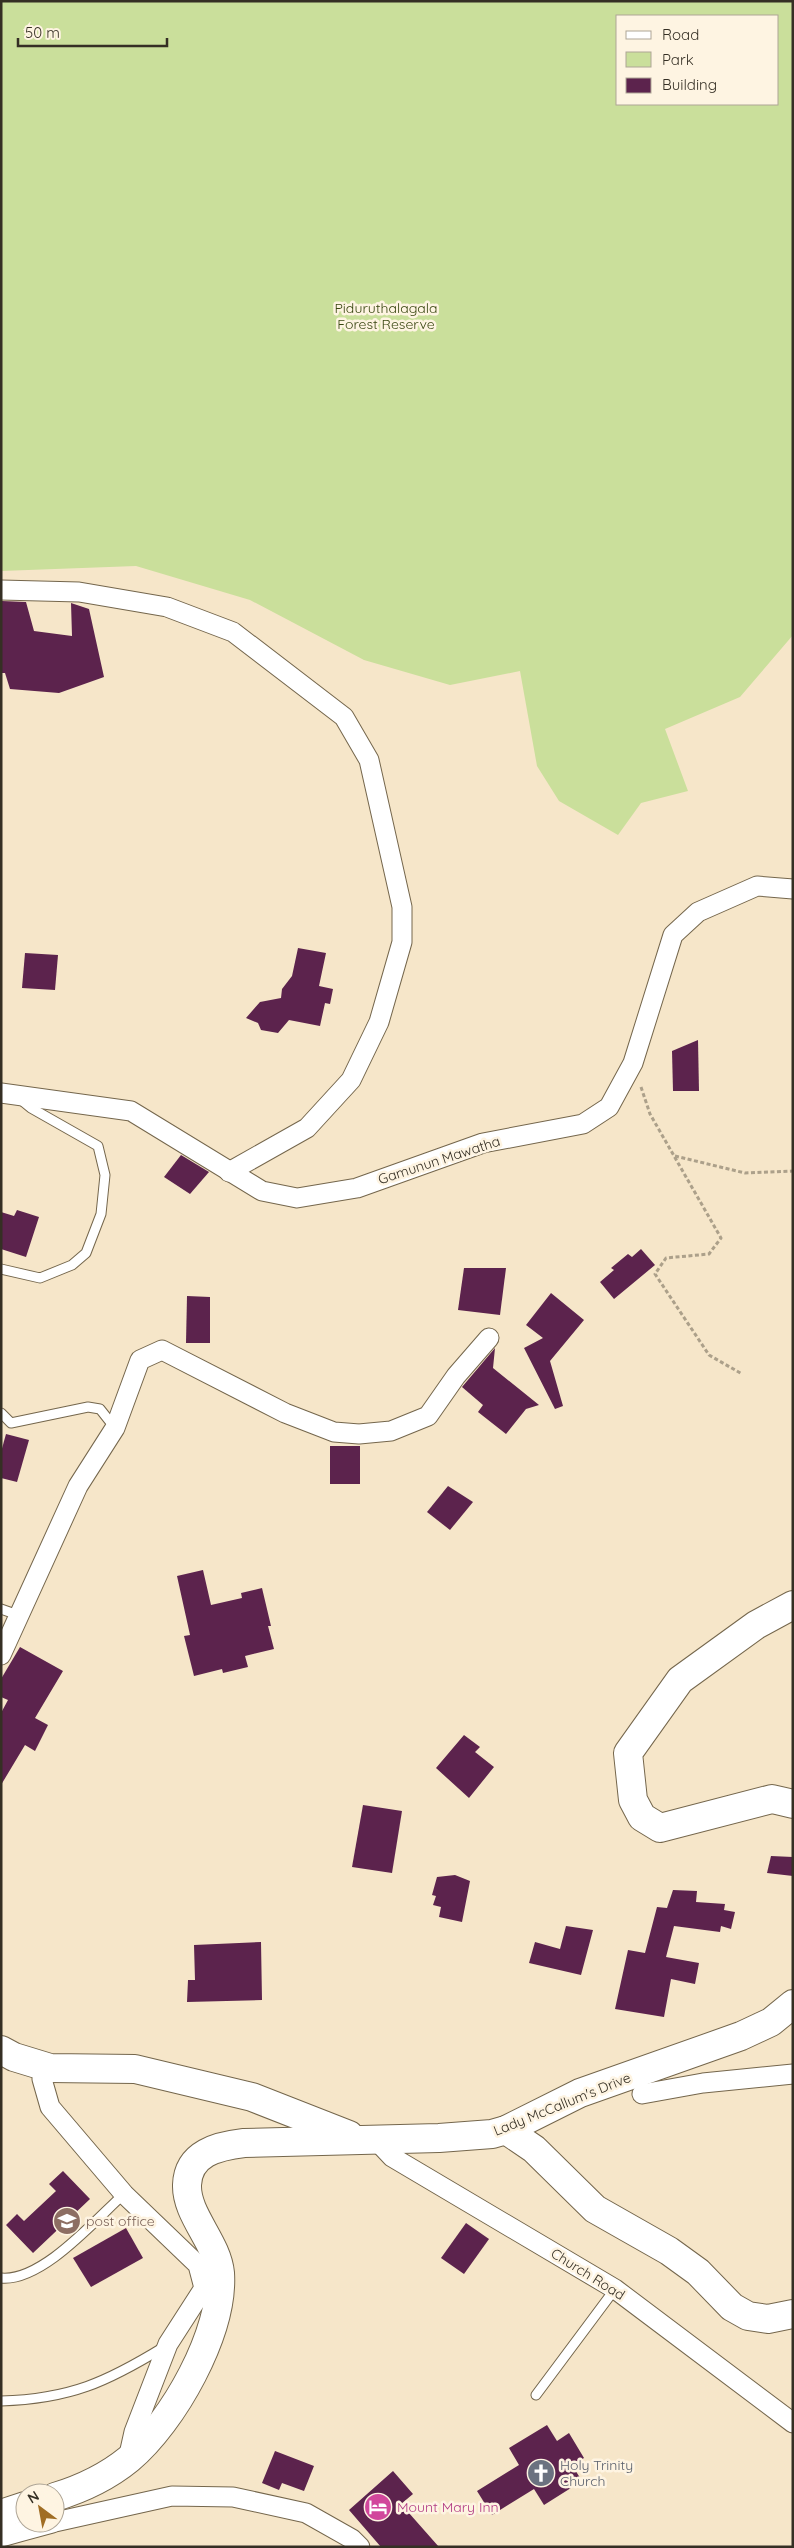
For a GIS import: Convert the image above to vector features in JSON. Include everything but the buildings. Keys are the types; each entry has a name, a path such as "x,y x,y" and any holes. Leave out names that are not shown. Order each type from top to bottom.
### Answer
{"main road":[{"path":"793,1606 756,1625 680,1680 628,1753 633,1800 642,1817 660,1828 772,1800 793,1804"},
{"name":"Lady McCallum's Drive","path":"5,2054 50,2068 135,2068 252,2097 369,2140 476,2136 506,2130 580,2093 741,2036 771,2022 793,2004"},
{"path":"545,2110 540,2137 545,2161"},
{"path":"506,2130 534,2150 595,2208 669,2251 698,2272 732,2307 748,2316 768,2319 793,2314"},
{"path":"65,2493 86,2486 128,2459 158,2428 183,2390 212,2332 217,2311 220,2272 216,2254 188,2194 189,2173 196,2161 206,2151 220,2146 244,2143 369,2140"},
{"path":"1,2514 15,2509"}],"street":[{"path":"1,590 79,592 167,607 233,632 344,717 369,760 402,907 402,942 379,1022 351,1080 307,1128 229,1172"},
{"name":"Gamunun Mawatha","path":"9,1094 131,1111 262,1191 297,1198 357,1188 483,1143 583,1124 609,1107 633,1063 673,935 698,912 757,886 793,889"},
{"path":"1,1655 10,1612 78,1486 115,1428 140,1360 162,1350 285,1413 334,1432 359,1434 391,1431 428,1416 456,1376 489,1338"},
{"path":"50,2068 42,2079 50,2107 124,2194 198,2265 204,2288 168,2344 134,2432 128,2459"},
{"path":"642,2094 703,2083 793,2074"},
{"name":"Church Road","path":"369,2140 392,2157 615,2289 793,2422"},
{"path":"65,2520 172,2496 233,2497 306,2512 352,2539 360,2547"},
{"path":"1,2537 16,2533"}],"lane":[{"path":"1,1269 40,1278 72,1265 86,1253 101,1214 105,1175 98,1146 9,1094"},
{"path":"1,1413 11,1423 88,1407 100,1408 115,1428"},
{"path":"1,2278 12,2279 25,2276 53,2259 124,2194"},
{"path":"536,2395 615,2289"},
{"path":"1,2401 26,2400 70,2393 121,2373 168,2344"}],"path":[{"path":"633,1063 650,1114 721,1238 709,1254 666,1258 655,1274 708,1355 742,1374"},
{"path":"675,1156 745,1173 793,1171"}],"green space":[{"name":"Piduruthalagala Forest Reserve","path":"1,1 793,1 793,635 740,697 665,729 688,791 641,803 618,835 559,801 537,766 520,671 450,685 364,660 250,600 136,566 1,571"}],"place":[{"name":"post office","path":"67,2221"},
{"name":"Holy Trinity Church","path":"541,2473"},
{"name":"Mount Mary Inn","path":"378,2507"}]}
